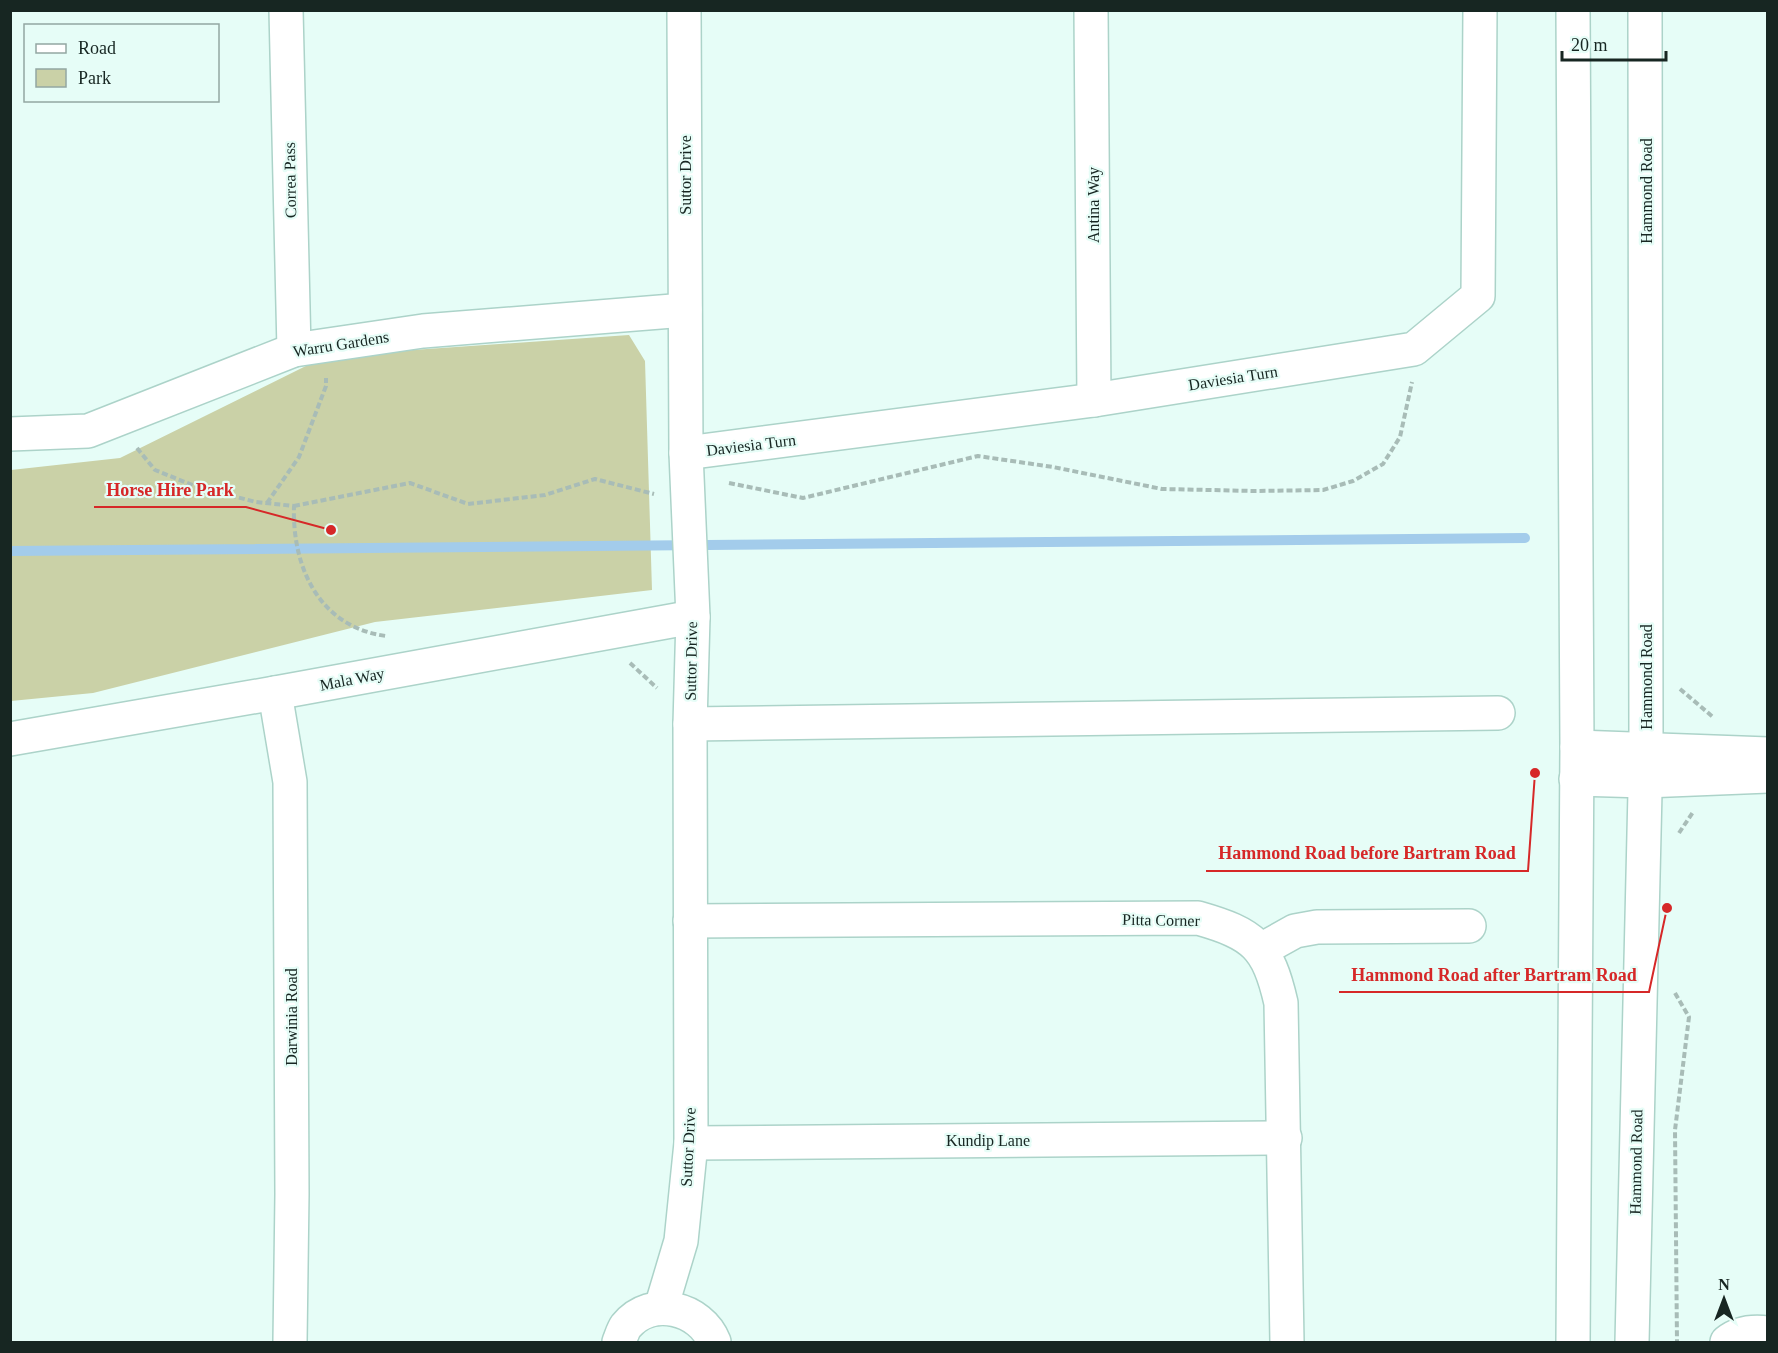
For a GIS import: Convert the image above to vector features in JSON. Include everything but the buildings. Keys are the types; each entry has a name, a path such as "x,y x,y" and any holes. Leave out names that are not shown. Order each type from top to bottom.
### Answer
{"street":[{"name":"Correa Pass","path":"286,10 309,347"},
{"name":"Suttor Drive","path":"661,1308 681,1241 691,1143 690,724 693,616 686,453 684,10"},
{"name":"Antina Way","path":"1091,10 1094,400"},
{"path":"1414,349 1478,296 1480,10"},
{"path":"1572,10 1577,747 1573,1342"},
{"name":"Hammond Road","path":"1632,1342 1645,765 1646,10"},
{"name":"Warru Gardens","path":"10,434 88,431 309,347 423,331 686,310"},
{"name":"Daviesia Turn","path":"686,453 1094,400 1414,349"},
{"name":"Mala Way","path":"10,739 693,616"},
{"name":"Darwinia Road","path":"275,693 290,782 292,1182 290,1342"},
{"path":"690,724 1498,713"},
{"path":"1577,747 1645,765 1767,776"},
{"path":"1576,779 1645,765 1734,753 1767,754"},
{"name":"Pitta Corner","path":"690,921 1198,918 1230,927 1258,944 1275,973 1281,1003 1287,1342"},
{"path":"1261,950 1295,932 1317,927 1469,926"},
{"name":"Kundip Lane","path":"691,1143 1285,1138"},
{"path":"619,1342 626,1326 639,1315 661,1308 690,1314 703,1323 718,1340"},
{"path":"1727,1342 1735,1336 1758,1332 1767,1333"}],"path":[{"path":"267,504 299,457 326,386 309,347"},
{"path":"720,485 726,482 758,491 803,498 978,456 1053,467 1162,489 1256,492 1323,490 1353,481 1383,464 1401,437 1412,387 1414,349"},
{"path":"133,443 155,470 197,487 267,504 294,506 410,483 468,504 545,495 595,479 664,496 687,495"},
{"path":"294,506 293,529 299,560 320,600 341,622 367,634 396,637"},
{"path":"625,659 660,690"},
{"path":"1679,678 1679,688 1734,734 1734,753"},
{"path":"1676,837 1695,809"},
{"path":"1673,989 1689,1017 1675,1130 1677,1342"}],"green space":[{"path":"629,335 645,361 652,590 375,622 93,693 11,701 11,470 120,458 326,356"}],"waterway":[{"path":"10,551 1525,538"}],"place":[{"name":"Horse Hire Park","path":"331,530"},
{"name":"Hammond Road before Bartram Road","path":"1535,773"},
{"name":"Hammond Road after Bartram Road","path":"1667,908"}]}
